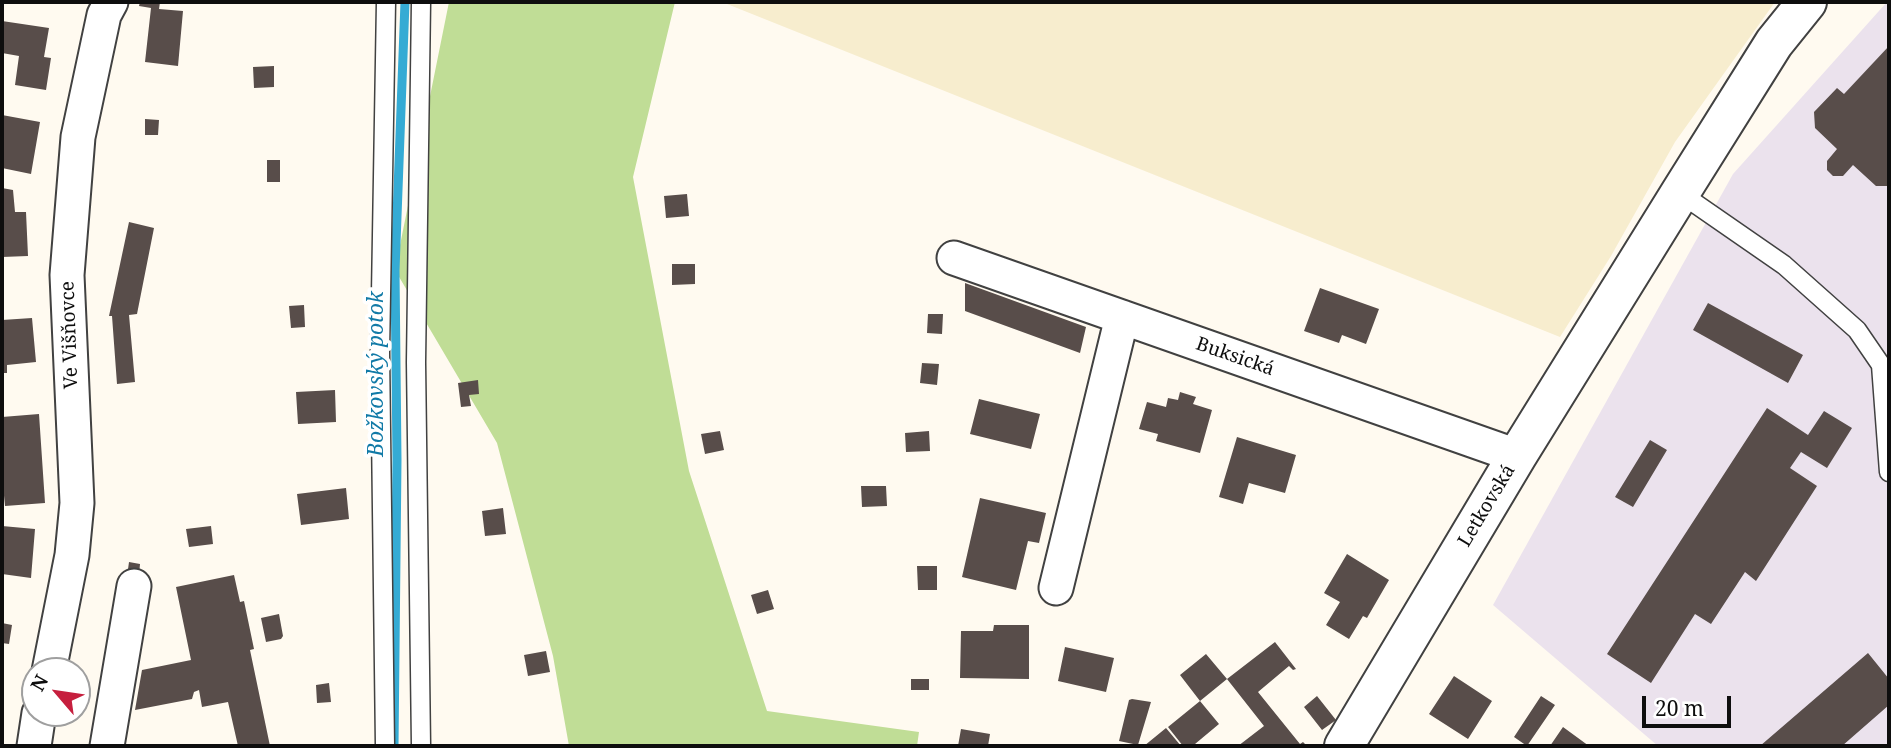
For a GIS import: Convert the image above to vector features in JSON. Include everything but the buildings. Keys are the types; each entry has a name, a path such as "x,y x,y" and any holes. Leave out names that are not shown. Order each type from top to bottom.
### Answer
{"street":[{"name":"Ve Višňovce","path":"51,657 72,555 77,503 67,275 78,137 104,15 111,2"},
{"name":"Letkovská","path":"1344,746 1517,456 1680,193 1774,43 1807,2"},
{"name":"Buksická","path":"954,258 1517,456"},
{"path":"1056,588 1122,317"},
{"path":"107,746 134,586"},
{"path":"34,746 37,727"}],"lane":[{"path":"384,746 380,352 386,2"},
{"path":"421,2 416,362 421,746"},
{"path":"1680,193 1784,265 1857,330 1881,365 1889,472"}],"shaded area":[{"path":"722,2 1775,2 1675,142 1611,256 1560,337"},
{"path":"1887,2 1889,746 1658,746 1493,605 1733,174"}],"green space":[{"path":"449,2 675,2 633,177 689,471 767,711 919,732 917,746 569,746 553,656 497,443 395,270"}],"waterway":[{"name":"Božkovský potok","path":"394,746 397,460 395,270 405,2"}]}
